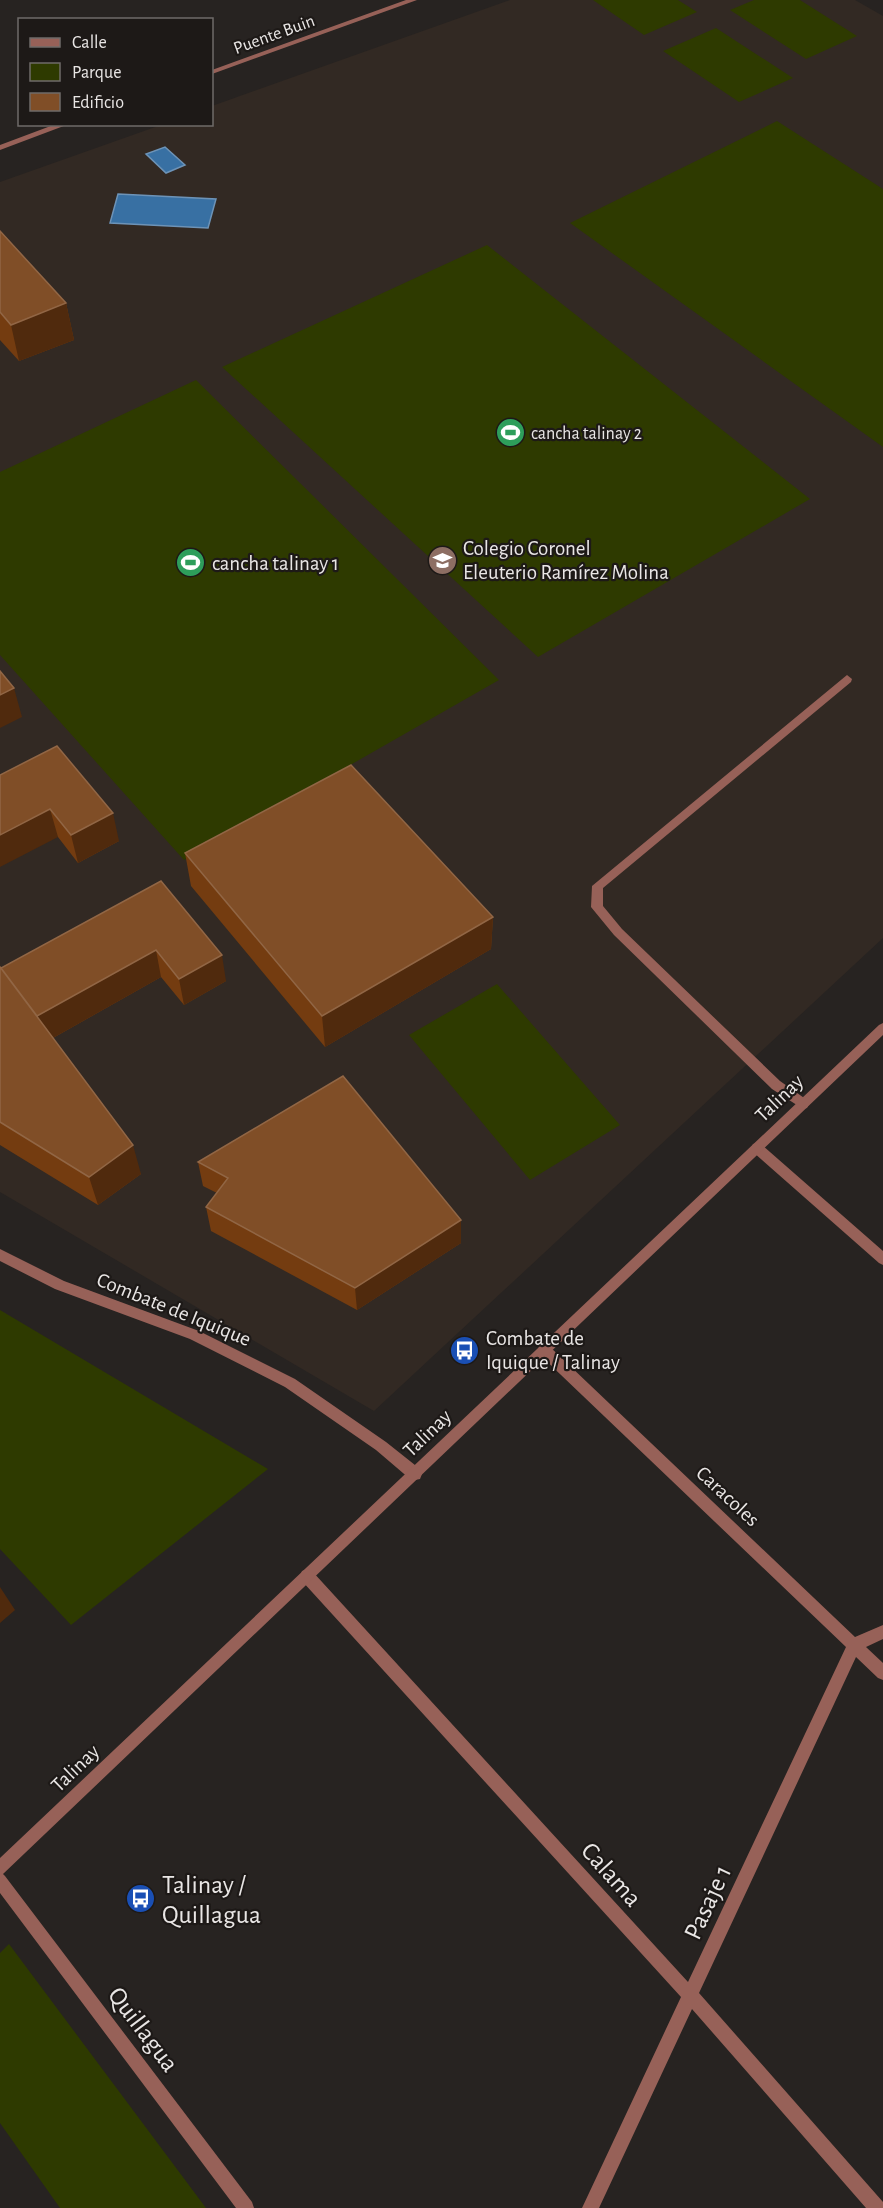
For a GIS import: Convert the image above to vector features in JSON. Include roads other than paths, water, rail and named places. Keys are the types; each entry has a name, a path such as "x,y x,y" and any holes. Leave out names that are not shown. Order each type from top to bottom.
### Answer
{"street":[{"name":"Puente Buin","path":"213,72 414,0"},
{"path":"0,147 59,126"},
{"path":"803,1104 776,1085 618,932 597,907 598,886 847,679"},
{"name":"Talinay","path":"0,1868 883,1028"},
{"path":"757,1148 883,1259"},
{"name":"Combate de Iquique","path":"0,1255 60,1285 194,1335 290,1383 381,1446 416,1474"},
{"name":"Caracoles","path":"544,1350 883,1673"},
{"name":"Calama","path":"307,1576 690,1995 878,2208"},
{"path":"855,1644 883,1632"},
{"name":"Pasaje 1","path":"590,2208 855,1644"},
{"name":"Quillagua","path":"0,1881 246,2208"}],"water":[{"path":"165,147 185,165 166,173 146,154"},
{"path":"118,194 216,199 208,228 110,223"}],"place":[{"name":"cancha talinay 2","path":"510,433"},
{"name":"Colegio Coronel Eleuterio Ramírez Molina","path":"442,560"},
{"name":"cancha talinay 1","path":"191,563"},
{"name":"Combate de Iquique / Talinay","path":"465,1350"},
{"name":"Talinay / Quillagua","path":"141,1899"}]}
